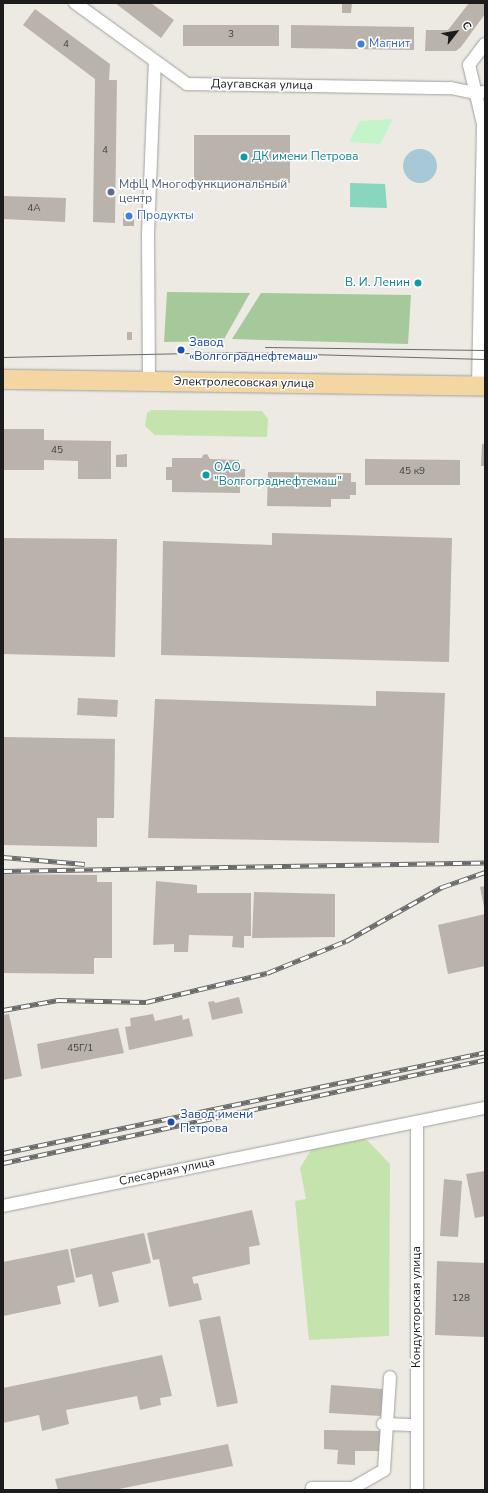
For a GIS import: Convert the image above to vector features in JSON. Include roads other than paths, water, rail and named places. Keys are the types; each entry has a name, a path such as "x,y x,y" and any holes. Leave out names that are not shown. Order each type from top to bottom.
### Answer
{"main road":[{"name":"Электролесовская улица","path":"3,379 482,386"}],"street":[{"name":"Даугавская улица","path":"75,3 187,84 451,88 480,93"},
{"path":"482,386 483,124 480,93 469,65 485,44"},
{"path":"149,381 148,234 156,61"},
{"name":"Слесарная улица","path":"3,1206 332,1139 417,1124 485,1108"},
{"name":"Кондукторская улица","path":"416,1490 417,1124"},
{"path":"312,1490 312,1488 352,1488 384,1470 385,1424 390,1377"},
{"path":"385,1424 417,1425"}],"water":[{"path":"417,149 423,149 427,150 434,156 437,166 436,173 430,180 423,183 417,183 413,182 406,176 403,169 403,163 404,159 410,152"}],"tram line":[{"path":"265,347 485,350"},
{"path":"3,357 238,352 485,359"}],"railway":[{"path":"3,857 85,864"},
{"path":"3,871 485,863"},
{"path":"3,1010 58,1000 146,1002 267,973 346,941 442,887 485,872"},
{"path":"3,1153 485,1052"},
{"path":"3,1163 485,1060"}],"place":[{"name":"Магнит","path":"361,44"},
{"name":"ДК имени Петрова","path":"244,157"},
{"name":"МфЦ Многофункциональный центр","path":"111,192"},
{"name":"Продукты","path":"129,216"},
{"name":"В. И. Ленин","path":"418,283"},
{"name":"Завод «Волгограднефтемаш»","path":"181,350"},
{"name":"ОАО \"Волгограднефтемаш\"","path":"206,475"},
{"name":"Завод имени Петрова","path":"171,1122"}]}
